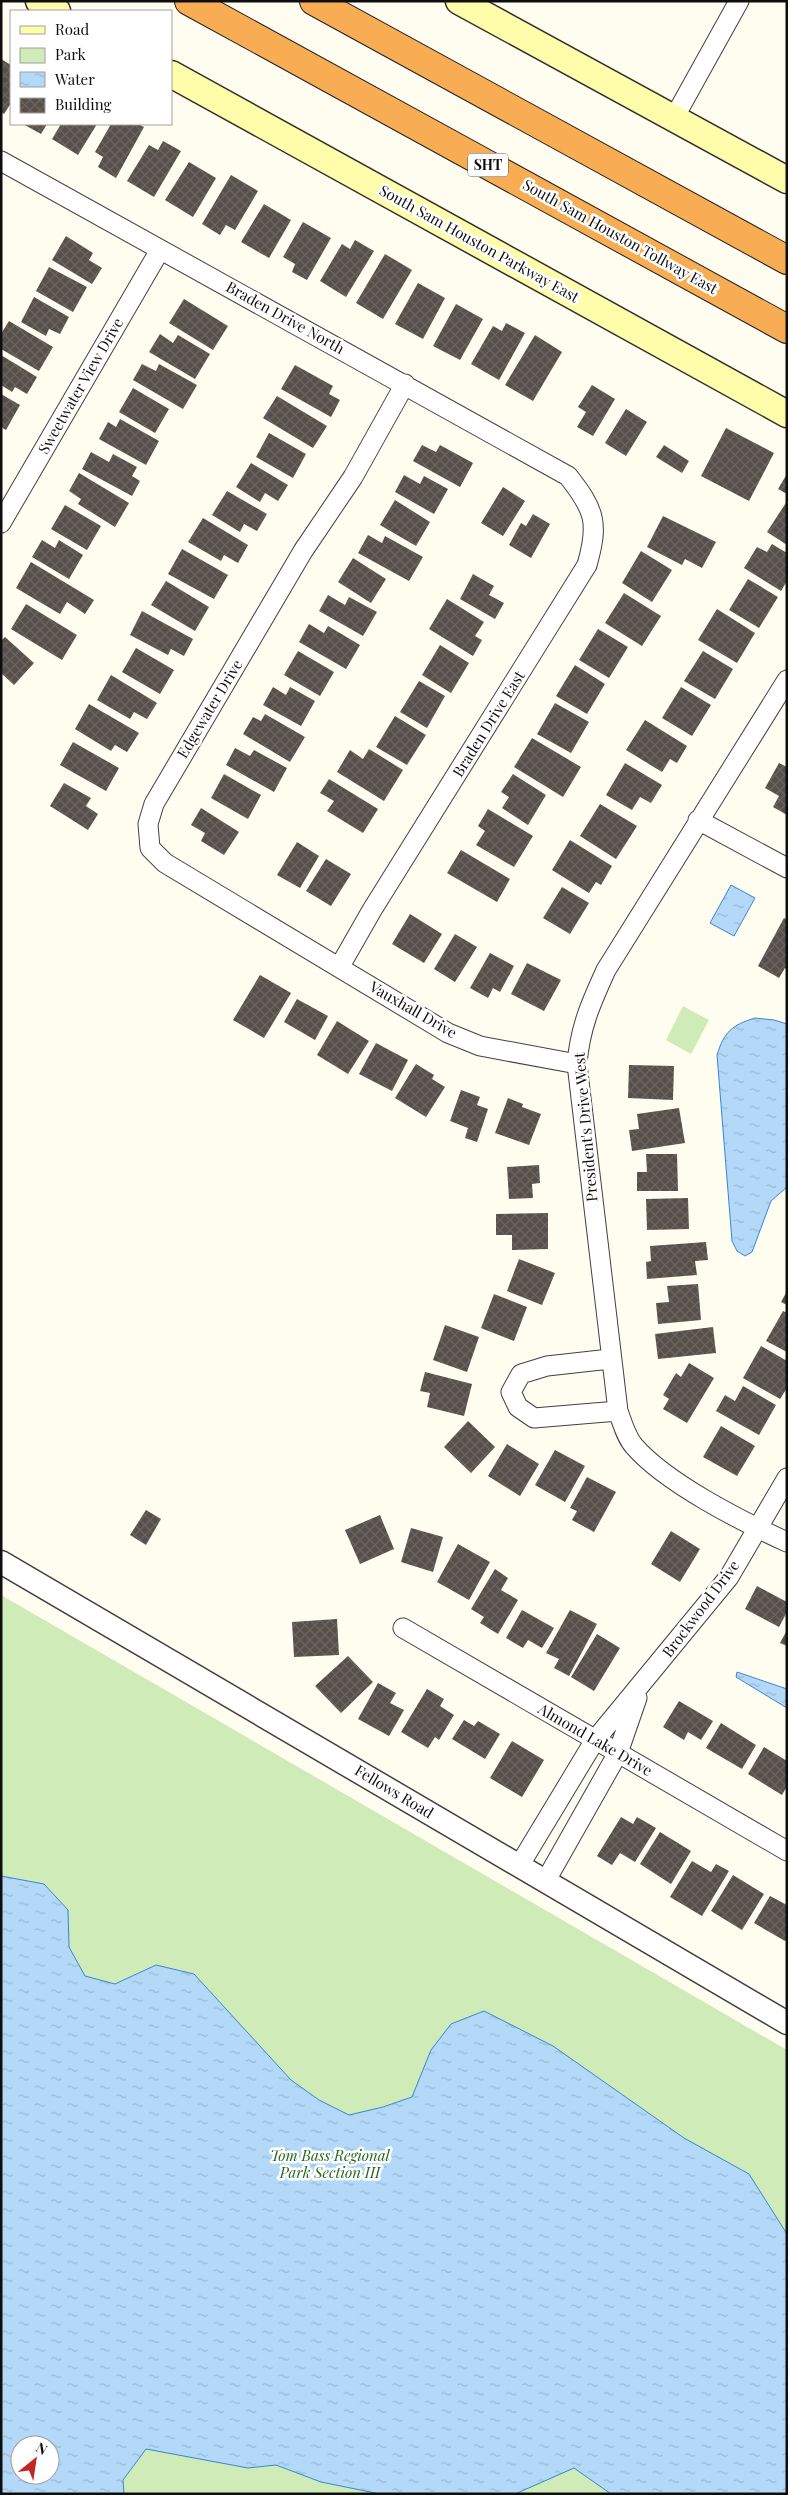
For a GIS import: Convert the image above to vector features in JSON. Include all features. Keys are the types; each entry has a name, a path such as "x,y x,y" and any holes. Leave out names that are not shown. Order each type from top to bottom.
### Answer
{"highway":[{"name":"South Sam Houston Tollway East","path":"189,1 787,329"},
{"path":"314,1 787,260"}],"main road":[{"path":"39,1 55,10"},
{"path":"459,1 787,180"},
{"name":"South Sam Houston Parkway East","path":"172,75 787,414"}],"street":[{"path":"674,118 739,1"},
{"name":"Braden Drive North","path":"1,162 405,384 568,476"},
{"name":"Sweetwater View Drive","path":"1,523 160,250"},
{"name":"Edgewater Drive","path":"340,966 165,863 150,848 148,824 154,804 303,551 353,477 405,384"},
{"name":"Braden Drive East","path":"340,966 372,910 588,566 595,540 593,515 581,492 568,476"},
{"name":"President's Drive West","path":"787,680 606,970 585,1014 579,1038 577,1064 610,1359 618,1411 632,1444 655,1467 758,1528 787,1542"},
{"path":"698,820 787,868"},
{"name":"Vauxhall Drive","path":"340,966 448,1033 480,1046 577,1064"},
{"path":"610,1359 548,1366 521,1374 511,1392 518,1406 534,1418 618,1411"},
{"name":"Brockwood Drive","path":"519,1866 596,1740 729,1577 787,1478"},
{"name":"Fellows Road","path":"1,1562 787,2023"},
{"name":"Almond Lake Drive","path":"403,1628 787,1851"},
{"name":"Brockwood Drive","path":"545,1882 618,1753 641,1687"}],"green space":[{"path":"683,1006 709,1020 691,1054 666,1040"},
{"name":"Tom Bass Regional Park Section III","path":"1,1595 787,2050 787,2494 1,2494"}],"water":[{"path":"731,885 755,898 734,936 710,923"},
{"path":"755,1018 774,1020 787,1024 787,1187 771,1201 752,1252 745,1256 737,1251 732,1241 717,1055 723,1040 730,1030"},
{"path":"737,1672 787,1689 787,1708 736,1677"},
{"name":"Tom Bass Regional Park Section III","path":"1,1876 44,1884 68,1910 69,1947 85,1976 115,1984 156,1965 194,1974 291,2080 319,2100 349,2115 383,2107 412,2097 431,2050 451,2024 484,2011 553,2046 684,2138 749,2174 787,2234 787,2494 611,2494 574,2468 515,2494 380,2494 321,2482 276,2465 248,2468 146,2449 123,2480 124,2494 1,2494"}],"building":[{"path":"1,59 10,64 10,105 4,114 1,112"},
{"path":"25,125 46,125 41,134"},
{"path":"60,125 96,125 78,155 52,139"},
{"path":"110,125 140,125 144,127 116,178 98,167 103,157 95,152"},
{"path":"163,141 181,151 154,197 127,181 149,145 158,150"},
{"path":"189,162 216,178 193,217 165,200"},
{"path":"231,175 258,191 235,230 226,225 220,235 202,224"},
{"path":"264,204 291,220 269,258 241,242"},
{"path":"303,222 331,238 307,280 292,272 295,264 283,257"},
{"path":"66,236 93,253 89,260 102,268 92,284 52,260"},
{"path":"355,240 374,251 346,297 320,281 342,244 350,249"},
{"path":"385,254 412,270 383,319 356,303"},
{"path":"49,267 87,287 73,312 36,291"},
{"path":"418,283 445,298 423,339 395,324"},
{"path":"34,297 69,317 60,334 49,329 46,336 21,322"},
{"path":"184,299 228,326 213,350 169,323"},
{"path":"456,304 483,319 460,360 433,346"},
{"path":"9,321 53,347 39,371 1,349 1,334"},
{"path":"506,323 525,333 499,380 471,364 493,326 502,331"},
{"path":"160,334 173,343 178,335 210,354 195,379 149,352"},
{"path":"535,335 562,352 533,401 505,385"},
{"path":"1,355 37,377 27,394 15,387 12,392 1,385"},
{"path":"142,364 156,371 159,364 197,385 183,409 133,380"},
{"path":"295,365 333,386 329,394 340,400 331,417 281,389"},
{"path":"592,385 615,399 593,436 577,427 586,412 578,407"},
{"path":"133,388 169,409 155,433 119,412"},
{"path":"1,394 20,405 6,430 1,427"},
{"path":"277,396 327,426 313,448 263,418"},
{"path":"626,409 647,422 626,456 605,443"},
{"path":"120,419 159,441 146,465 99,439 108,422 116,427"},
{"path":"726,428 774,453 749,501 701,476"},
{"path":"269,433 306,454 293,478 256,457"},
{"path":"422,445 436,452 440,445 473,463 460,487 413,461"},
{"path":"664,445 689,461 682,473 656,457"},
{"path":"91,452 109,462 113,454 137,467 132,476 140,481 132,496 82,469"},
{"path":"251,463 288,485 278,501 265,493 260,502 236,487"},
{"path":"79,473 129,503 115,527 78,504 81,499 69,491"},
{"path":"787,474 787,494 778,489"},
{"path":"404,475 420,484 424,476 448,489 434,514 395,492"},
{"path":"503,487 525,501 503,536 481,523"},
{"path":"227,491 267,514 257,531 244,524 240,532 212,515"},
{"path":"395,500 430,522 416,546 380,525"},
{"path":"787,501 787,545 767,532"},
{"path":"65,505 101,526 87,550 51,529"},
{"path":"533,514 550,524 531,558 509,545 521,523 526,526"},
{"path":"663,516 716,542 702,568 685,559 682,565 647,547"},
{"path":"203,518 248,545 238,563 224,555 221,561 188,542"},
{"path":"368,535 382,543 385,536 423,557 409,581 358,553"},
{"path":"42,540 55,548 59,540 83,555 69,579 32,557"},
{"path":"772,544 787,553 787,581 781,591 744,568 757,547 767,552"},
{"path":"182,549 228,575 214,599 168,574"},
{"path":"641,551 672,570 652,602 622,583"},
{"path":"353,558 386,579 371,603 338,582"},
{"path":"31,562 94,600 85,614 67,602 60,614 16,588"},
{"path":"473,574 494,586 489,595 504,603 495,619 460,599"},
{"path":"748,579 778,597 759,628 729,610"},
{"path":"166,581 209,607 195,631 151,605"},
{"path":"624,593 661,616 642,646 605,623"},
{"path":"328,595 345,605 349,597 377,612 363,636 319,611"},
{"path":"447,599 484,622 475,636 482,640 473,656 429,629"},
{"path":"26,604 77,635 62,660 11,629"},
{"path":"717,609 755,633 737,663 698,640"},
{"path":"142,611 193,639 184,656 171,649 168,655 130,635"},
{"path":"309,624 324,633 328,626 360,645 346,669 299,642"},
{"path":"598,629 628,647 609,678 579,660"},
{"path":"5,637 34,663 14,685 1,673 1,641"},
{"path":"440,645 469,663 451,693 422,675"},
{"path":"136,648 174,670 160,694 122,672"},
{"path":"298,651 334,672 320,696 284,675"},
{"path":"703,651 733,669 715,699 684,681"},
{"path":"575,665 605,684 587,714 556,696"},
{"path":"111,675 157,703 147,719 134,712 130,719 97,700"},
{"path":"419,681 445,696 427,728 400,712"},
{"path":"273,687 286,695 290,687 315,701 301,726 263,705"},
{"path":"681,687 711,705 692,736 662,718"},
{"path":"555,703 589,722 571,753 537,734"},
{"path":"89,704 139,733 127,752 115,745 111,751 75,729"},
{"path":"265,714 305,737 290,762 243,734 253,717 261,721"},
{"path":"395,716 426,735 407,765 376,747"},
{"path":"645,720 687,746 677,763 670,759 662,772 626,750"},
{"path":"532,738 581,767 563,797 514,767"},
{"path":"73,742 119,768 106,791 60,765"},
{"path":"235,748 250,756 254,750 287,768 274,792 226,765"},
{"path":"369,749 403,770 384,801 337,772 350,750 363,759"},
{"path":"625,763 662,785 651,803 640,797 632,810 606,795"},
{"path":"779,763 787,767 787,815 773,807 779,796 765,788"},
{"path":"224,774 261,795 248,819 211,798"},
{"path":"513,774 546,795 528,825 502,808 509,797 501,792"},
{"path":"329,779 378,809 363,833 327,811 334,801 320,793"},
{"path":"64,783 91,798 86,806 98,814 88,830 50,806"},
{"path":"600,804 637,826 616,859 580,836"},
{"path":"201,808 239,832 224,855 201,841 205,833 191,825"},
{"path":"488,809 533,836 514,867 476,845 485,831 478,826"},
{"path":"570,840 612,866 601,885 596,882 589,893 552,870"},
{"path":"297,842 319,856 300,888 277,875"},
{"path":"461,850 510,879 497,902 447,873"},
{"path":"326,859 351,874 331,906 306,891"},
{"path":"562,887 589,903 570,934 543,918"},
{"path":"410,914 442,934 424,963 392,944"},
{"path":"784,918 787,920 787,969 785,968 779,978 758,966"},
{"path":"455,934 477,947 455,982 434,969"},
{"path":"490,953 514,966 500,992 493,988 488,998 470,988"},
{"path":"527,963 561,980 544,1011 511,994"},
{"path":"260,975 291,993 264,1038 233,1020"},
{"path":"297,999 328,1016 315,1040 284,1022"},
{"path":"337,1021 369,1041 348,1074 317,1055"},
{"path":"376,1043 408,1060 392,1091 359,1074"},
{"path":"416,1064 434,1075 432,1079 445,1087 426,1117 395,1098"},
{"path":"629,1065 674,1066 673,1100 628,1098"},
{"path":"461,1090 480,1097 477,1105 488,1109 477,1142 465,1138 468,1128 450,1121"},
{"path":"508,1098 523,1104 522,1107 541,1114 529,1145 495,1133"},
{"path":"679,1108 685,1143 632,1151 629,1130 639,1129 637,1114"},
{"path":"646,1154 677,1154 678,1191 637,1191 637,1172 647,1172"},
{"path":"539,1165 540,1183 532,1184 533,1198 509,1199 507,1167"},
{"path":"688,1198 689,1229 647,1230 646,1199"},
{"path":"548,1213 548,1249 512,1250 512,1235 496,1235 496,1214"},
{"path":"706,1242 708,1260 695,1261 697,1275 647,1279 646,1262 651,1261 650,1246"},
{"path":"519,1259 555,1273 542,1305 507,1291"},
{"path":"698,1284 701,1320 658,1324 656,1303 669,1302 667,1286"},
{"path":"787,1291 787,1305 781,1302"},
{"path":"494,1294 527,1307 514,1341 481,1328"},
{"path":"783,1311 787,1313 787,1352 766,1341"},
{"path":"445,1325 479,1337 467,1372 433,1360"},
{"path":"713,1327 716,1353 658,1359 655,1334"},
{"path":"761,1346 787,1361 787,1388 780,1399 743,1378"},
{"path":"689,1363 714,1378 687,1423 663,1409 669,1399 663,1395 676,1373 681,1377"},
{"path":"425,1372 472,1384 464,1416 427,1407 430,1393 420,1391"},
{"path":"743,1386 776,1405 759,1435 716,1411 725,1395 735,1401"},
{"path":"468,1421 495,1447 471,1473 444,1447"},
{"path":"721,1426 755,1446 737,1476 703,1457"},
{"path":"507,1444 539,1464 520,1496 488,1476"},
{"path":"555,1450 585,1466 565,1502 535,1485"},
{"path":"587,1477 616,1492 594,1532 572,1520 577,1511 570,1508"},
{"path":"146,1510 161,1519 146,1545 130,1535"},
{"path":"380,1515 394,1549 360,1564 345,1530"},
{"path":"411,1528 443,1537 433,1572 401,1562"},
{"path":"671,1531 700,1549 680,1582 651,1564"},
{"path":"458,1544 490,1562 469,1600 437,1582"},
{"path":"495,1569 508,1578 501,1590 518,1600 498,1634 480,1623 484,1617 471,1609"},
{"path":"757,1586 787,1602 787,1612 779,1627 745,1609"},
{"path":"522,1610 554,1628 542,1648 528,1640 523,1648 506,1638"},
{"path":"570,1610 597,1624 569,1676 554,1668 559,1659 546,1653"},
{"path":"337,1619 339,1655 294,1657 292,1622"},
{"path":"787,1630 787,1646 780,1643"},
{"path":"597,1634 620,1648 594,1691 571,1677"},
{"path":"348,1656 373,1682 341,1713 315,1686"},
{"path":"378,1683 396,1693 390,1703 404,1710 389,1736 358,1719"},
{"path":"427,1689 444,1699 440,1706 454,1715 439,1740 435,1737 428,1748 401,1732"},
{"path":"679,1701 713,1721 701,1740 688,1732 684,1740 663,1727"},
{"path":"464,1720 474,1726 478,1721 500,1734 485,1759 452,1739"},
{"path":"721,1723 756,1745 742,1769 706,1748"},
{"path":"512,1741 544,1760 522,1797 490,1778"},
{"path":"764,1747 787,1761 787,1786 782,1795 748,1774"},
{"path":"621,1817 633,1824 637,1817 656,1828 635,1862 620,1853 612,1865 597,1856"},
{"path":"660,1832 691,1851 671,1884 640,1864"},
{"path":"692,1861 711,1872 716,1864 729,1871 702,1916 670,1897"},
{"path":"733,1875 764,1894 742,1930 711,1911"},
{"path":"770,1896 787,1905 787,1938 785,1941 754,1923"}]}
